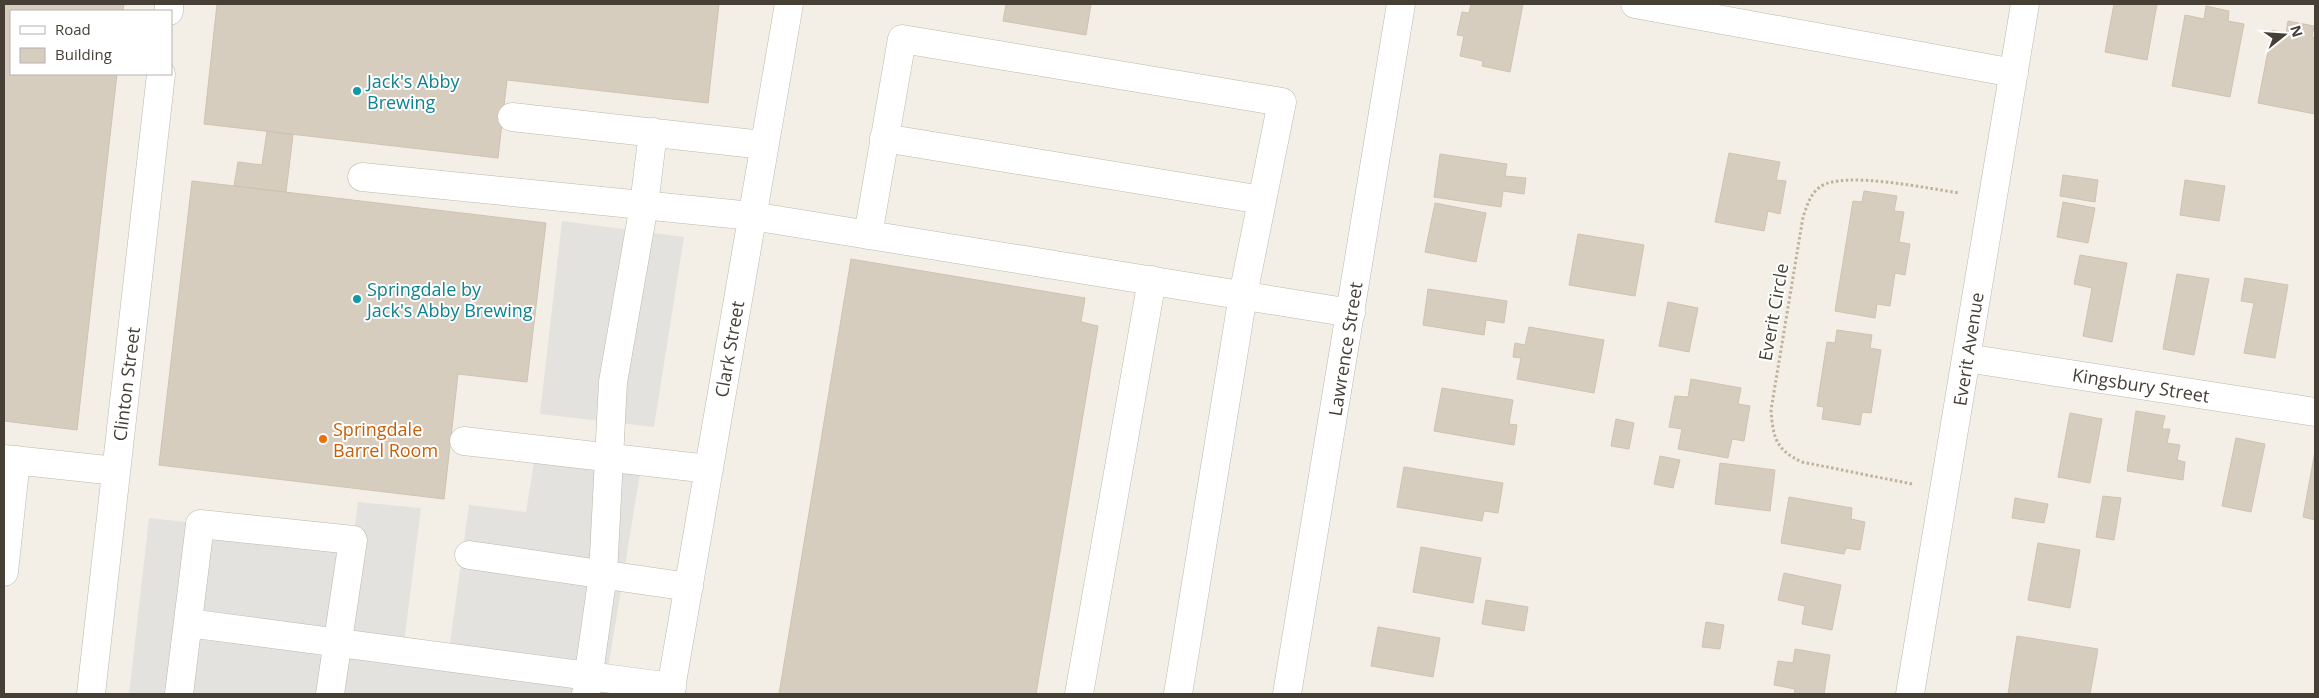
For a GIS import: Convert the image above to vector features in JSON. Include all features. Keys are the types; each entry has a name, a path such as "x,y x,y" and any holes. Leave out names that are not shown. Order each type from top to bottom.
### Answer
{"street":[{"name":"Clark Street","path":"671,691 789,4"},
{"name":"Lawrence Street","path":"1287,694 1401,4"},
{"path":"1635,4 2014,73"},
{"name":"Everit Avenue","path":"1910,694 2025,4"},
{"path":"868,235 902,39 1282,102 1243,295 1178,694"},
{"name":"Clinton Street","path":"90,694 161,75"},
{"path":"512,117 764,145"},
{"path":"587,685 603,574 613,382 644,205 653,132"},
{"path":"884,138 1262,200"},
{"path":"362,177 752,216 1351,314"},
{"path":"1079,694 1152,280"},
{"name":"Kingsbury Street","path":"1966,358 2315,412"},
{"path":"464,441 709,469"},
{"path":"4,572 10,460 116,471"},
{"path":"179,694 200,524 353,540 330,694"},
{"path":"470,554 689,587"},
{"path":"188,623 337,642 587,685 671,691"}],"path":[{"name":"Everit Circle","path":"1944,490 1802,462 1786,455 1777,442 1772,426 1771,410 1803,217 1810,198 1820,186 1837,181 1855,179 1992,198"}],"shaded area":[{"path":"562,221 684,237 654,427 540,414"},
{"path":"536,449 642,461 604,694 129,694 149,518 353,540 358,502 421,508 403,651 448,657 469,505 526,512"}],"building":[{"path":"4,4 124,4 123,10 10,10 10,75 117,75 77,430 4,421"},
{"name":"Jack's Abby Brewing","path":"217,4 719,4 708,103 507,80 498,158 204,124"},
{"path":"1006,4 1091,4 1086,35 1003,21"},
{"path":"1471,4 1523,4 1510,72 1482,66 1483,61 1460,56 1464,36 1457,35 1462,12 1469,13"},
{"path":"2114,4 2157,4 2147,60 2105,52"},
{"path":"2206,6 2229,11 2228,21 2244,24 2230,97 2172,86 2185,15 2204,19"},
{"path":"2288,21 2314,26 2312,37 2315,38 2315,114 2258,103 2272,30 2286,33"},
{"path":"267,131 293,135 286,192 234,186 238,162 262,165"},
{"path":"1729,153 1780,162 1776,180 1786,181 1780,214 1768,211 1764,231 1715,222"},
{"path":"1440,154 1507,164 1505,176 1526,178 1524,194 1503,191 1501,207 1434,197"},
{"path":"2063,175 2098,180 2095,202 2060,196"},
{"path":"2185,180 2225,186 2219,221 2180,215"},
{"name":"Springdale by Jack's Abby Brewing","path":"192,181 546,223 527,382 458,374 444,499 159,465"},
{"path":"1864,191 1897,196 1894,211 1904,212 1899,242 1910,244 1905,275 1895,273 1890,306 1877,304 1875,318 1835,311 1853,201 1862,202"},
{"path":"2063,202 2095,208 2088,243 2057,237"},
{"path":"1435,203 1486,213 1476,262 1425,252"},
{"path":"1578,234 1644,245 1635,296 1569,285"},
{"path":"2080,255 2127,263 2112,342 2083,336 2092,288 2074,284"},
{"path":"851,259 1085,298 1081,322 1098,326 1036,694 779,694"},
{"path":"2177,274 2209,279 2194,355 2163,349"},
{"path":"2245,278 2288,285 2275,358 2244,353 2254,303 2241,301"},
{"path":"1428,289 1507,301 1504,323 1486,320 1484,335 1423,325"},
{"path":"1668,302 1698,308 1689,352 1659,346"},
{"path":"1529,327 1604,340 1594,393 1517,379 1521,358 1513,357 1515,343 1525,345"},
{"path":"1837,330 1872,335 1870,348 1881,350 1871,413 1862,412 1860,425 1822,419 1824,407 1817,406 1827,342 1835,343"},
{"path":"1691,379 1741,388 1738,404 1750,406 1744,441 1732,439 1728,458 1678,449 1682,429 1669,427 1675,396 1688,397"},
{"path":"1442,388 1513,400 1509,424 1517,425 1514,445 1434,431"},
{"path":"2136,411 2165,416 2162,429 2170,429 2167,443 2180,445 2177,460 2185,462 2183,480 2127,471"},
{"path":"2070,413 2102,419 2090,483 2058,477"},
{"path":"1616,419 1634,423 1629,449 1611,446"},
{"path":"2236,438 2265,444 2251,512 2222,506"},
{"path":"2315,451 2315,520 2303,517"},
{"path":"1660,456 1680,460 1673,488 1654,484"},
{"path":"1720,463 1775,470 1770,511 1715,504"},
{"path":"1404,467 1503,483 1498,513 1484,511 1482,521 1397,507"},
{"path":"2103,496 2121,498 2114,540 2096,537"},
{"path":"1789,497 1852,508 1851,519 1865,522 1860,550 1846,548 1844,554 1781,543"},
{"path":"2015,498 2048,504 2044,523 2012,518"},
{"path":"2038,543 2080,550 2070,608 2028,600"},
{"path":"1421,547 1481,558 1473,603 1413,592"},
{"path":"1784,573 1841,585 1832,630 1802,624 1805,606 1778,600"},
{"path":"1486,600 1528,607 1524,631 1482,624"},
{"path":"1706,622 1724,625 1720,649 1702,647"},
{"path":"1378,627 1440,638 1433,677 1371,666"},
{"path":"2017,636 2098,649 2090,694 2008,694"},
{"path":"1795,649 1830,655 1824,694 1794,694 1795,689 1774,685 1778,661 1793,663"}],"place":[{"name":"Jack's Abby Brewing","path":"357,91"},
{"name":"Springdale by Jack's Abby Brewing","path":"357,299"},
{"name":"Springdale Barrel Room","path":"323,439"}]}
